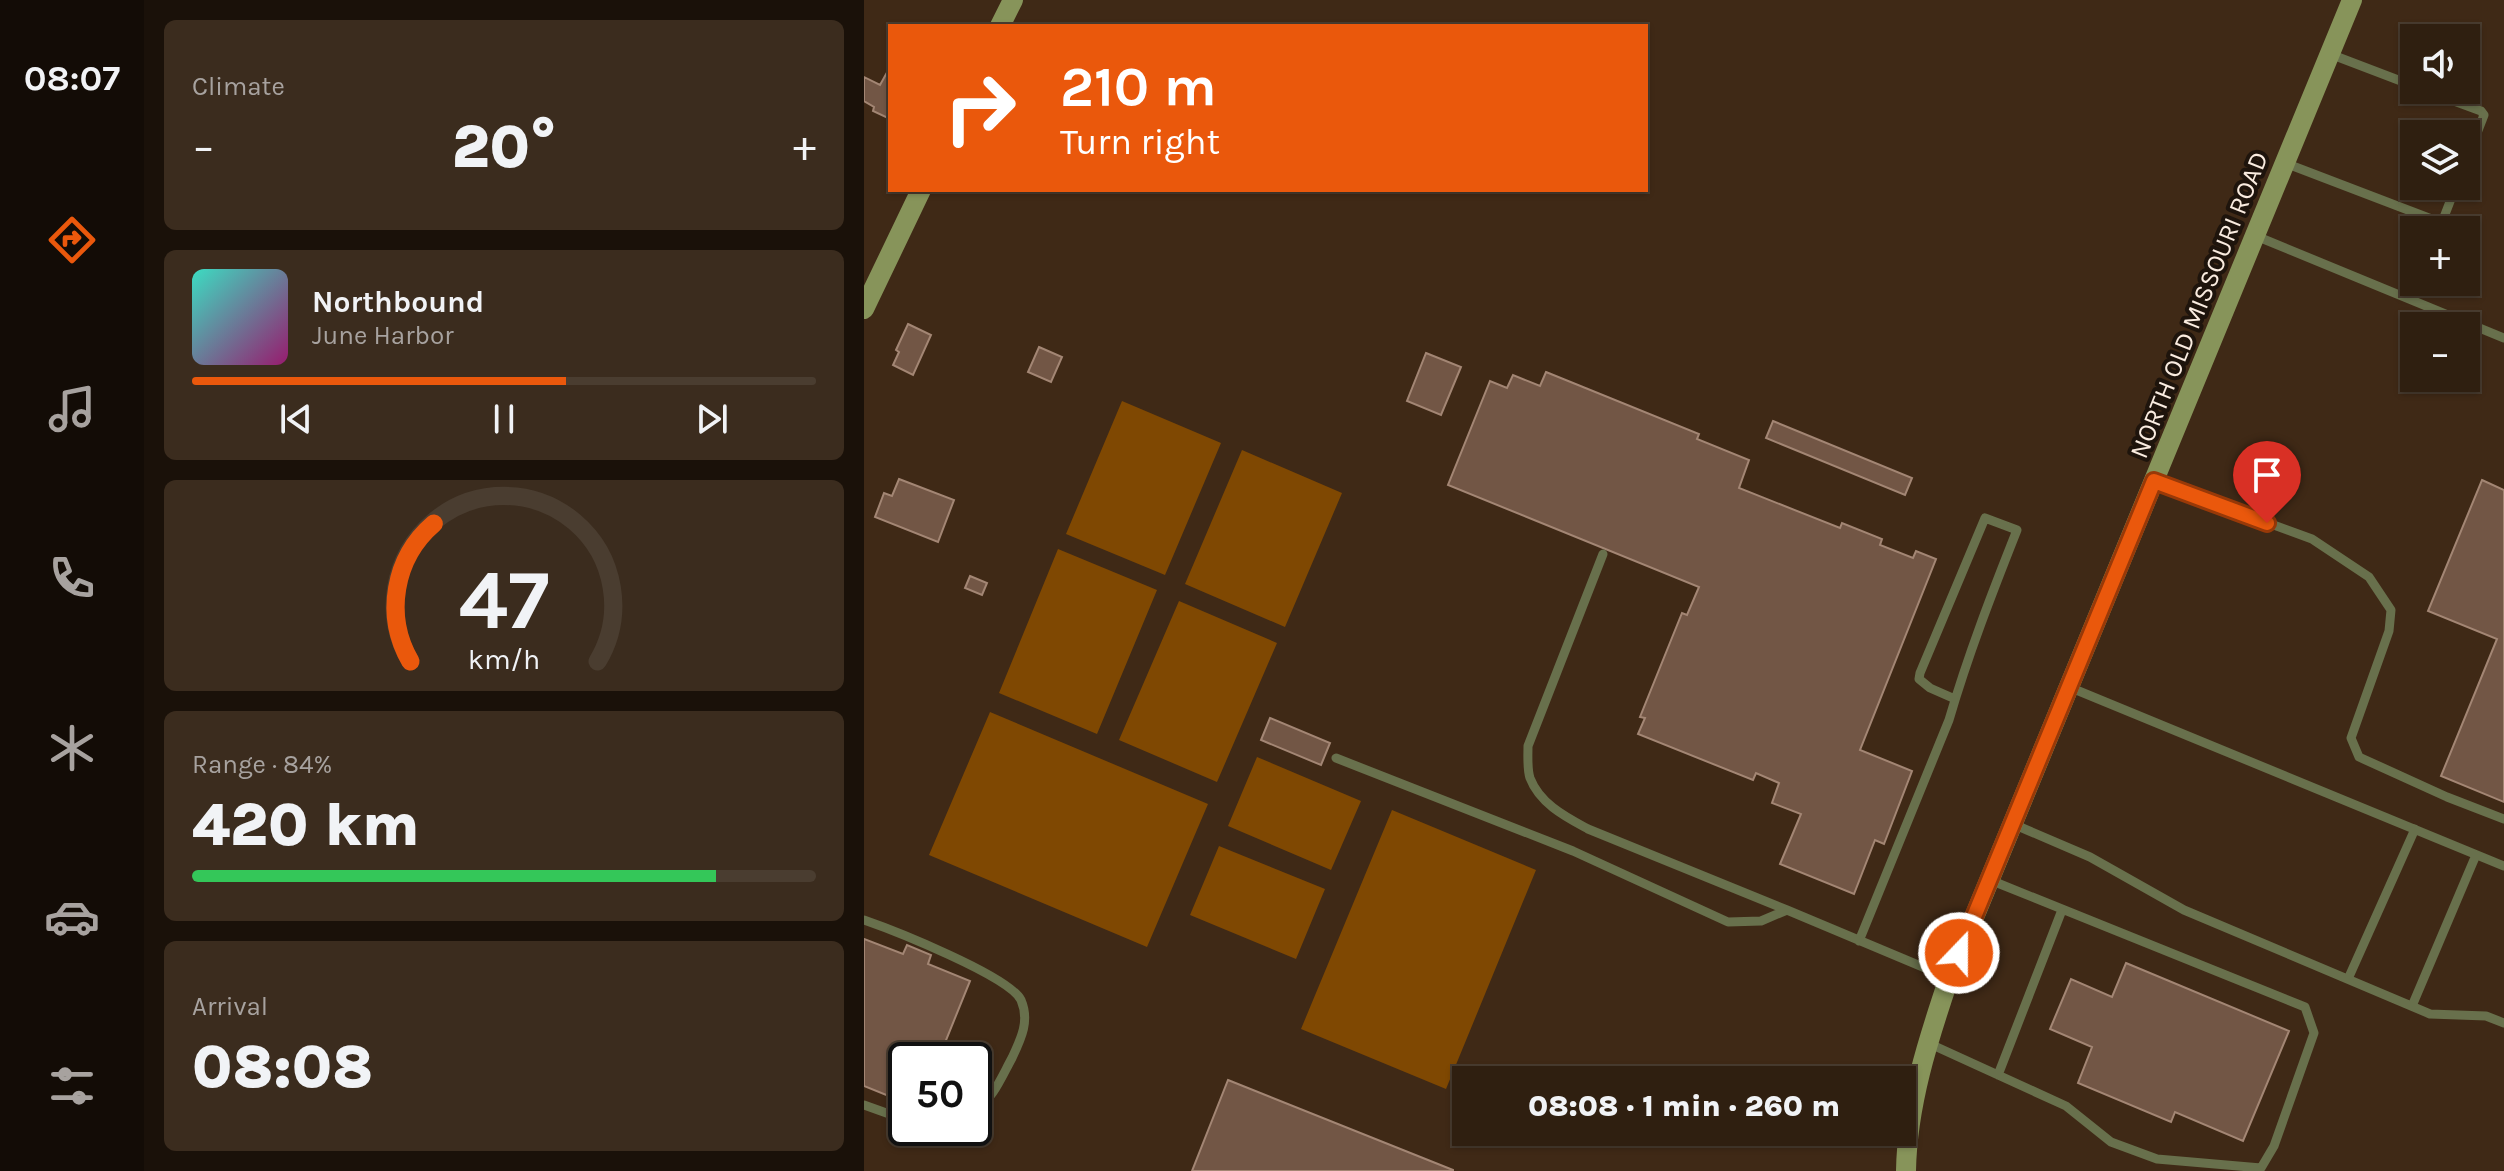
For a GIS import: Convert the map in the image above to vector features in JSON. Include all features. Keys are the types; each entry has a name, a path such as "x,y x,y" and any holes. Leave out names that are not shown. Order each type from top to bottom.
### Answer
{"main road":[{"path":"1001,24 1013,0"},
{"name":"NORTH OLD MISSOURI ROAD","path":"1906,1171 1915,1096 1949,978 2352,0"},
{"path":"864,309 920,192"}],"lane":[{"path":"2330,54 2400,81"},
{"path":"2462,104 2481,111 2484,115 2480,125"},
{"path":"2285,163 2415,216"},
{"path":"2255,236 2504,338"},
{"path":"2412,300 2414,296"},
{"path":"2154,481 2312,539 2369,577 2391,610 2389,631 2351,738 2359,757 2504,819"},
{"path":"1859,941 1955,699 1967,658 2017,530 1985,518 1919,679 1930,688 1955,699"},
{"path":"1603,554 1528,746 1530,777 1542,798 1562,815 1588,829 1949,978"},
{"path":"2069,687 2504,866"},
{"path":"1336,758 1573,851 1728,922 1761,921 1787,910"},
{"path":"2013,824 2090,857 2184,910 2430,1014 2486,1016 2504,1023"},
{"path":"2348,979 2415,829"},
{"path":"2412,1006 2476,855"},
{"path":"1928,1043 2066,1106 2111,1142 2157,1159 2261,1168 2274,1146 2314,1033 2305,1007 1990,880"},
{"path":"1998,1075 2062,910"},
{"path":"864,920 953,956 1020,997 1025,1014 1024,1035 992,1096"},
{"path":"864,1105 888,1114"}],"shaded area":[{"path":"1122,401 1221,443 1165,575 1066,534"},
{"path":"1242,450 1342,493 1285,627 1185,584"},
{"path":"1058,549 1157,590 1097,734 999,693"},
{"path":"1179,601 1277,643 1217,782 1119,740"},
{"path":"990,712 1208,804 1147,947 929,855"},
{"path":"1257,757 1361,801 1331,870 1228,826"},
{"path":"1392,810 1536,870 1455,1066 1452,1066 1446,1089 1301,1029"},
{"path":"1219,846 1325,889 1296,959 1190,915"}],"building":[{"path":"888,71 888,118 873,111 874,107 864,101 864,77 880,85"},
{"path":"908,324 931,335 913,375 893,365"},
{"path":"1039,347 1062,357 1051,382 1028,372"},
{"path":"1426,353 1461,367 1441,415 1407,401"},
{"path":"1546,372 1699,434 1697,439 1749,460 1739,488 1840,528 1842,523 1882,539 1880,545 1913,558 1916,551 1936,559 1860,750 1912,771 1884,844 1875,840 1854,894 1780,864 1801,814 1772,803 1779,783 1756,773 1753,780 1638,734 1645,718 1640,717 1682,613 1687,615 1699,587 1448,485 1490,381 1507,388 1513,375 1540,386"},
{"path":"1773,421 1912,478 1905,495 1766,438"},
{"path":"899,479 954,500 938,542 875,517 884,493 892,496"},
{"path":"2482,480 2504,490 2504,802 2441,776 2497,639 2428,611"},
{"path":"970,576 987,583 982,595 965,588"},
{"path":"1270,718 1330,743 1321,765 1261,740"},
{"path":"864,939 903,954 907,945 931,955 928,964 970,981 945,1042 888,1042 888,1096 864,1086"},
{"path":"2126,963 2289,1031 2243,1141 2175,1112 2171,1122 2078,1083 2092,1047 2050,1029 2071,979 2112,997"},
{"path":"1228,1080 1453,1170 1453,1171 1192,1171"}],"route":[{"path":"1959,953 2154,481 2267,523"}]}
